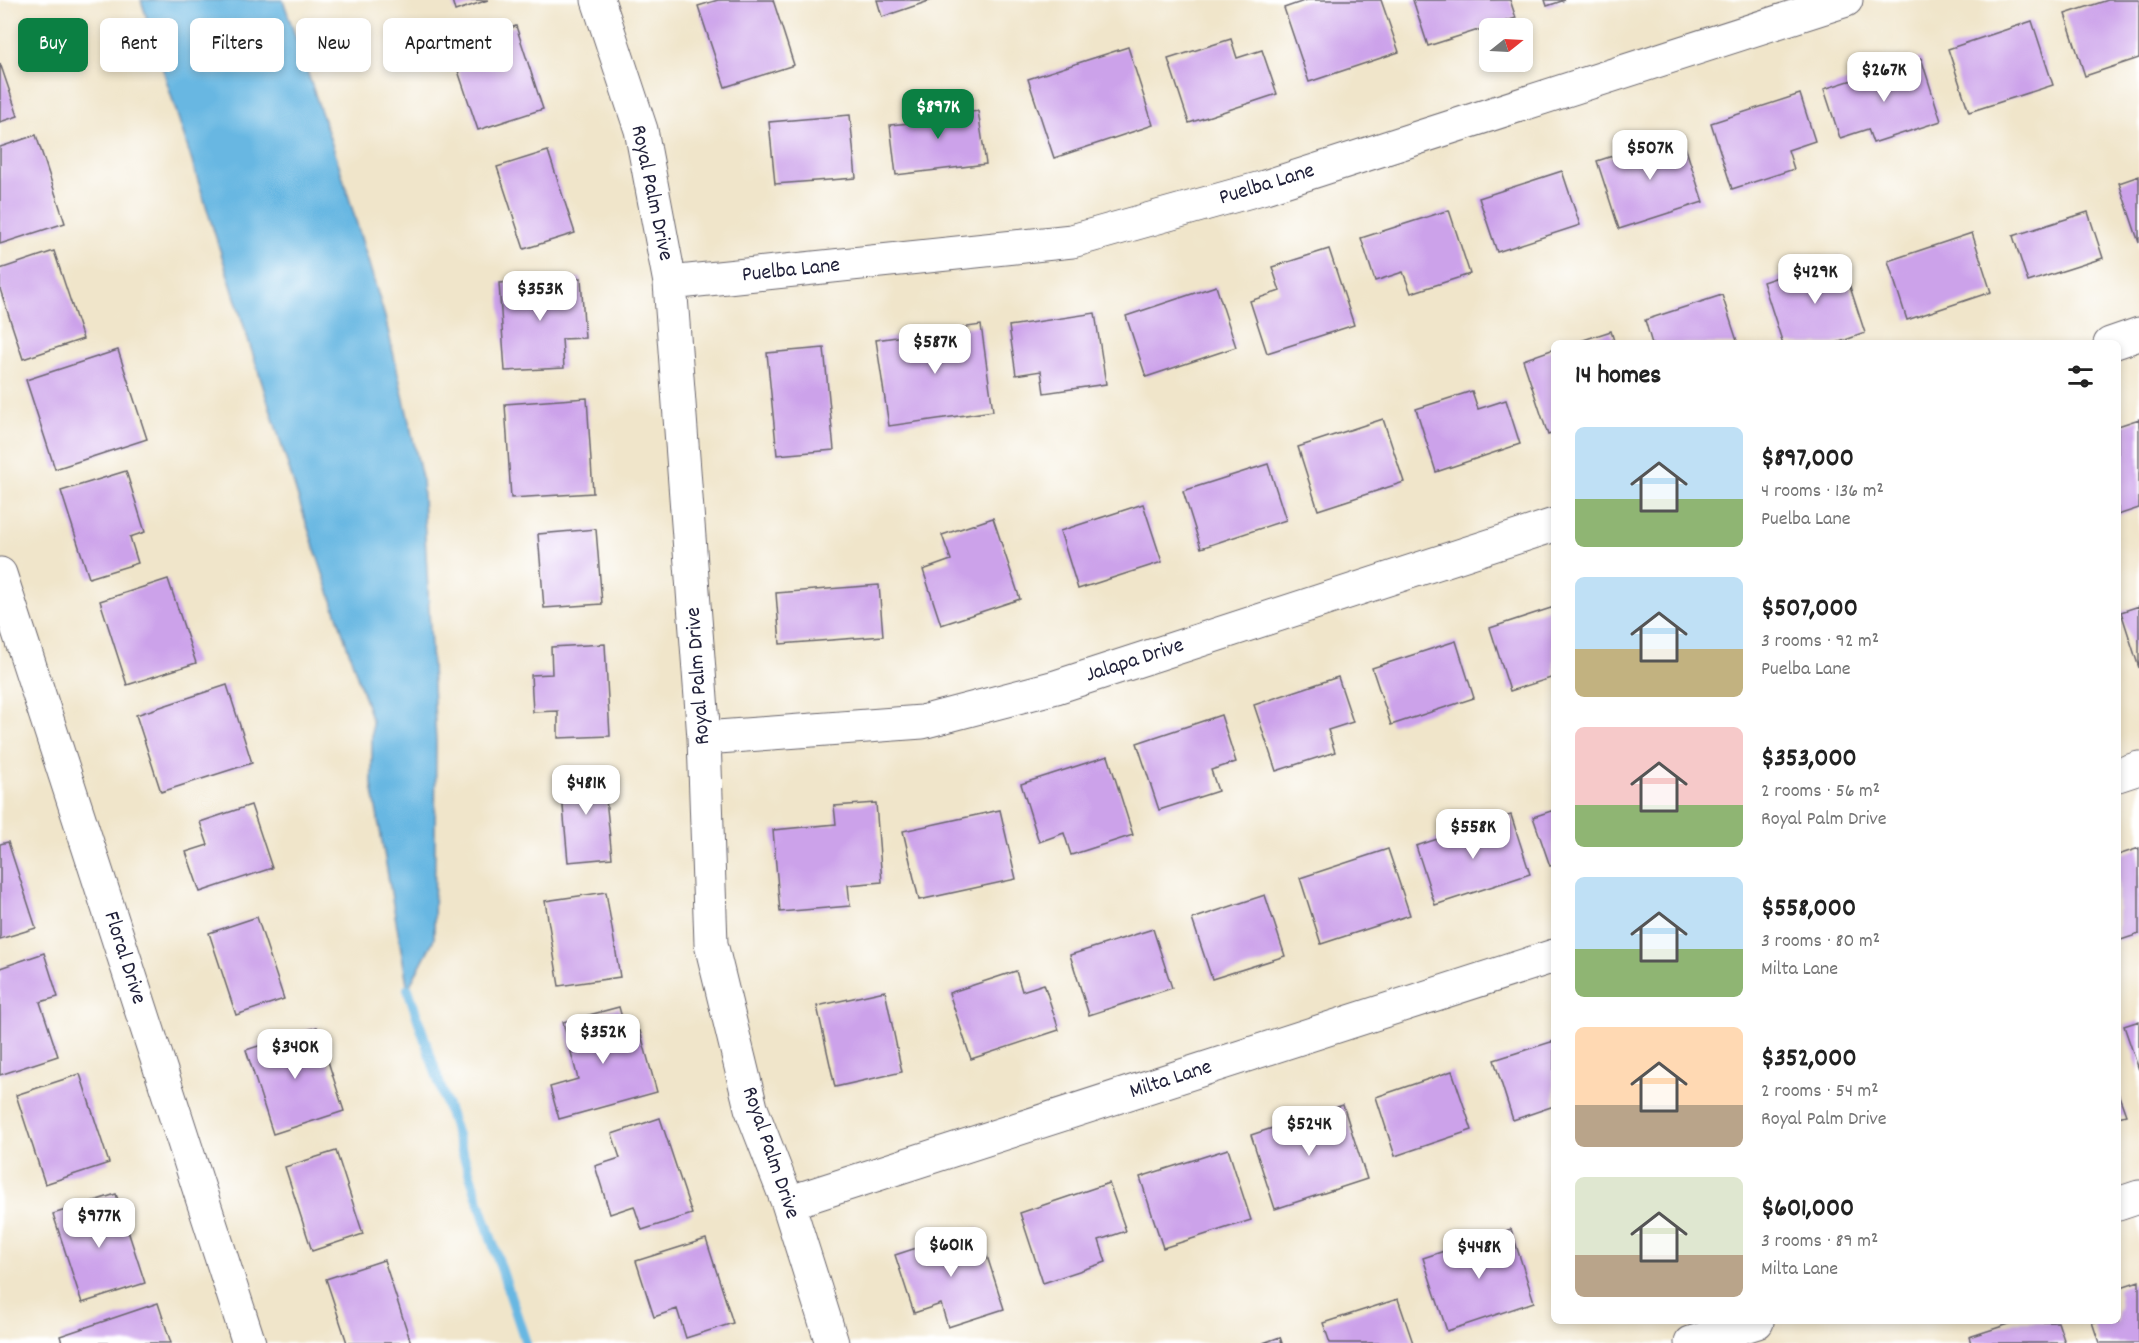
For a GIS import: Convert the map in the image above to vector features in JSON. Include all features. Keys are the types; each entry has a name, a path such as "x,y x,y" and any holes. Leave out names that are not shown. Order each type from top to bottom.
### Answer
{"street":[{"name":"Royal Palm Drive","path":"598,0 641,130 670,284 704,738 711,944 751,1108 788,1203 832,1343"},
{"name":"Puelba Lane","path":"670,284 1072,241 1265,187 1846,0"},
{"path":"2121,340 2139,334"},
{"name":"Jalapa Drive","path":"704,738 922,722 1056,687 1551,526"},
{"name":"Floral Drive","path":"0,574 249,1343"},
{"path":"2121,774 2139,768"},
{"name":"Milta Lane","path":"788,1203 1551,957"},
{"path":"2121,1203 2139,1197"},
{"path":"1690,1343 1750,1324"}],"water":[{"path":"141,0 283,0 296,38 296,72 307,72 339,165 385,317 422,478 436,742 434,939 408,989 372,785 372,721 303,513 164,72 178,72 178,18 147,18"}],"building":[{"path":"452,0 488,0 455,11"},
{"path":"718,0 773,0 794,65 725,87 698,6"},
{"path":"877,0 932,0 882,17"},
{"path":"1307,0 1381,0 1399,52 1309,82 1284,8"},
{"path":"1413,0 1510,0 1516,18 1479,18 1479,30 1428,46"},
{"path":"1545,0 1565,0 1547,6"},
{"path":"2108,0 2139,0 2139,58 2085,76 2065,14"},
{"path":"2032,21 2053,85 1969,112 1948,49"},
{"path":"516,26 543,109 478,130 458,72 513,72 513,27"},
{"path":"1231,39 1237,58 1262,50 1277,94 1189,123 1168,59"},
{"path":"1128,47 1153,125 1054,158 1028,79"},
{"path":"1921,58 1941,121 1873,143 1868,129 1840,138 1824,89"},
{"path":"0,63 18,116 0,122"},
{"path":"1800,94 1815,141 1788,150 1794,169 1732,189 1711,123"},
{"path":"950,98 951,115 978,111 986,164 896,175 890,125 920,122 918,102"},
{"path":"850,115 856,178 775,184 769,122"},
{"path":"1681,134 1703,202 1619,229 1597,161"},
{"path":"36,135 65,223 0,244 0,147"},
{"path":"548,151 575,233 524,249 497,167"},
{"path":"1562,171 1580,225 1497,252 1479,198"},
{"path":"2139,176 2139,243 2119,183"},
{"path":"1449,210 1470,274 1411,293 1403,272 1375,281 1361,238"},
{"path":"2088,212 2103,258 2028,282 2013,236"},
{"path":"1972,233 1991,292 1907,320 1888,261"},
{"path":"1329,249 1354,325 1267,353 1250,301 1280,291 1272,267"},
{"path":"54,251 83,339 23,359 0,289 0,269"},
{"path":"1840,256 1865,333 1845,340 1782,340 1763,282"},
{"path":"581,278 585,338 562,339 564,368 505,371 499,283"},
{"path":"1216,286 1236,347 1146,377 1126,316"},
{"path":"1722,295 1737,340 1651,340 1645,320"},
{"path":"1095,313 1106,384 1044,393 1041,371 1016,375 1009,326"},
{"path":"981,325 993,411 889,426 876,340"},
{"path":"1611,331 1614,340 1583,340"},
{"path":"824,348 834,450 777,455 767,353"},
{"path":"118,350 147,439 55,469 26,380"},
{"path":"1551,350 1551,434 1548,435 1523,360"},
{"path":"1472,391 1478,409 1506,400 1520,444 1436,472 1416,409"},
{"path":"587,398 593,493 511,498 505,404"},
{"path":"1383,419 1404,482 1318,510 1298,447"},
{"path":"2139,419 2139,508 2121,514 2121,425"},
{"path":"1268,464 1286,520 1201,548 1183,491"},
{"path":"126,471 145,532 130,537 138,563 89,578 61,491"},
{"path":"1143,504 1162,562 1078,589 1060,531"},
{"path":"993,518 1020,599 941,625 923,570 951,560 942,535"},
{"path":"596,529 602,604 544,608 538,534"},
{"path":"168,579 196,663 127,685 100,601"},
{"path":"879,585 883,636 780,644 776,593"},
{"path":"2139,606 2139,668 2121,612"},
{"path":"1551,608 1551,678 1510,691 1490,628"},
{"path":"1456,641 1474,698 1391,725 1372,668"},
{"path":"605,644 610,736 558,738 558,711 533,712 531,675 552,674 551,647"},
{"path":"1338,677 1353,722 1328,730 1335,752 1276,771 1254,705"},
{"path":"227,685 252,763 161,792 136,715"},
{"path":"1221,715 1236,762 1211,770 1218,791 1159,810 1137,743"},
{"path":"1108,756 1133,835 1071,855 1064,833 1039,842 1021,784"},
{"path":"603,769 612,858 568,862 560,773"},
{"path":"876,803 882,882 848,885 850,906 780,912 773,830 836,824 834,806"},
{"path":"251,805 272,868 200,892 186,852 208,845 200,822"},
{"path":"1000,810 1016,879 919,900 903,831"},
{"path":"1551,811 1551,866 1550,866 1533,817"},
{"path":"1511,815 1530,874 1435,905 1416,846"},
{"path":"8,842 36,928 0,939 0,844"},
{"path":"2139,848 2139,934 2121,940 2121,854"},
{"path":"1388,849 1410,915 1321,944 1300,878"},
{"path":"606,892 620,977 559,986 545,901"},
{"path":"1265,895 1285,956 1212,979 1192,919"},
{"path":"257,917 284,999 236,1015 209,933"},
{"path":"1153,929 1172,988 1089,1015 1070,955"},
{"path":"44,953 58,997 40,1002 58,1056 0,1075 0,968"},
{"path":"1016,971 1022,991 1044,984 1059,1030 971,1059 949,993"},
{"path":"885,991 902,1072 835,1087 817,1006"},
{"path":"619,1007 627,1035 640,1031 657,1092 559,1119 550,1087 578,1079 563,1022"},
{"path":"2139,1021 2139,1070 2124,1026"},
{"path":"317,1027 344,1111 273,1134 246,1050"},
{"path":"1551,1042 1551,1107 1513,1120 1494,1060"},
{"path":"1452,1071 1472,1130 1395,1156 1376,1097"},
{"path":"80,1074 109,1163 45,1184 16,1095"},
{"path":"2121,1101 2126,1115 2121,1116"},
{"path":"1343,1105 1367,1179 1275,1209 1251,1135"},
{"path":"660,1118 692,1214 642,1230 634,1206 610,1214 595,1166 620,1158 612,1134"},
{"path":"1228,1149 1251,1220 1163,1248 1140,1177"},
{"path":"336,1151 363,1234 312,1251 285,1167"},
{"path":"1109,1183 1126,1231 1099,1240 1106,1262 1043,1283 1020,1213"},
{"path":"116,1194 145,1283 82,1303 53,1214"},
{"path":"978,1228 1004,1309 948,1327 941,1304 914,1313 895,1255"},
{"path":"1511,1229 1534,1302 1447,1331 1423,1258"},
{"path":"706,1239 733,1323 686,1338 677,1309 654,1317 636,1261"},
{"path":"384,1260 411,1343 347,1343 326,1279"},
{"path":"2139,1281 2139,1343 2099,1343 2093,1324 2121,1324 2121,1287"},
{"path":"1398,1299 1413,1343 1330,1343 1323,1323"},
{"path":"158,1303 171,1343 62,1343 60,1336"},
{"path":"2009,1324 2059,1324 2065,1343 1971,1343 1969,1337"},
{"path":"1280,1337 1282,1343 1263,1343"}],"waterway":[{"path":"408,989 526,1343"}]}
